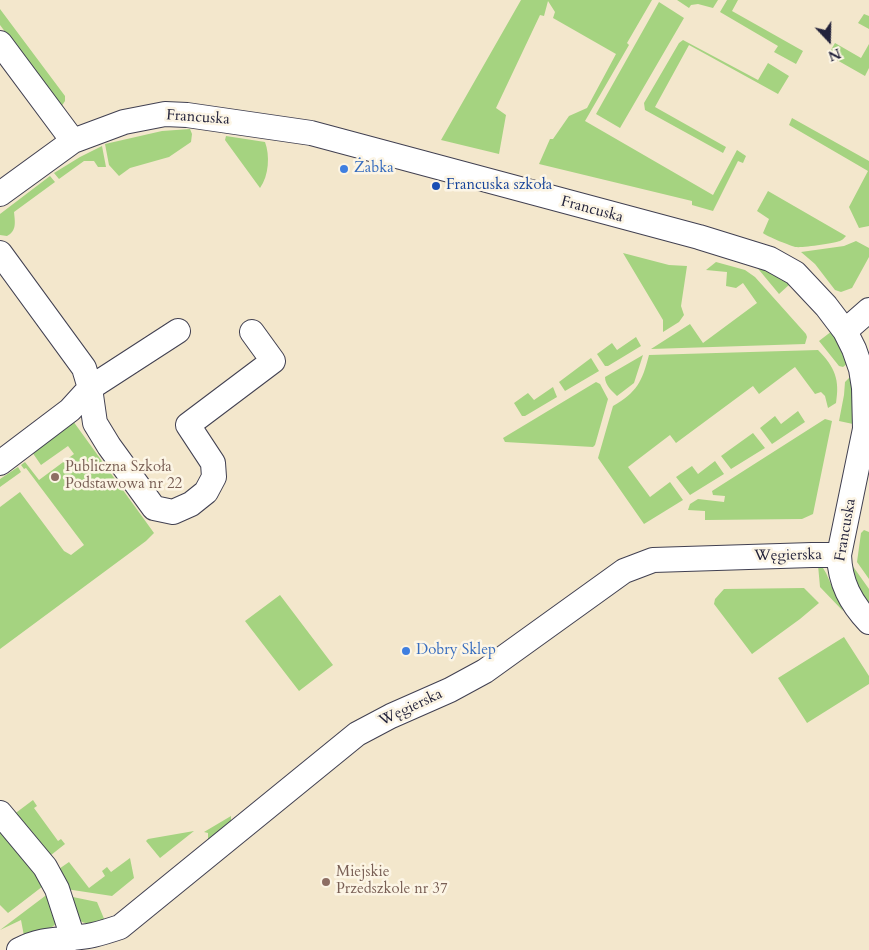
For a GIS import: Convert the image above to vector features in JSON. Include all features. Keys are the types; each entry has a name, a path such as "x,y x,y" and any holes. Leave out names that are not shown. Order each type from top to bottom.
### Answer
{"street":[{"path":"0,43 73,141"},
{"name":"Francuska","path":"0,194 73,141 124,122 165,114 207,116 310,134 770,259 795,273 826,306 845,331 861,370 865,412 861,450 838,556 844,588 853,603 869,622"},
{"path":"0,253 84,368 90,388 95,423 109,446 154,508 173,512 191,504 206,492 214,478 213,463 188,425 273,361 252,332"},
{"path":"845,331 869,310"},
{"path":"0,463 70,410 90,388 178,331"},
{"name":"Węgierska","path":"19,950 32,943 93,935 120,927 357,734 391,716 450,690 484,671 624,571 653,560 812,555 838,556"},
{"path":"0,813 46,867 58,889 73,938"}],"green space":[{"path":"521,0 652,0 627,43 629,45 585,121 713,195 737,150 746,156 743,163 738,161 713,211 692,205 692,201 539,164 550,139 553,139 569,116 587,108 616,54 553,18 555,12 548,1 544,16 540,15 496,108 506,115 499,154 441,140"},
{"path":"677,0 718,0 713,8 698,4 691,5 689,8"},
{"path":"727,0 738,0 732,11 803,51 796,64 774,52 778,46 720,12"},
{"path":"659,2 684,18 620,128 596,114"},
{"path":"0,9 65,96 65,101 61,107 0,25"},
{"path":"864,14 869,16 869,29 858,23"},
{"path":"683,40 758,80 768,63 789,76 778,94 689,45 655,107 726,147 723,153 645,110 644,103 679,43"},
{"path":"835,43 861,58 869,44 869,68 865,76 828,55"},
{"path":"792,118 869,161 869,226 859,228 849,207 868,171 789,125"},
{"path":"190,129 192,134 191,142 169,157 130,168 119,176 109,165 105,144 162,131"},
{"path":"226,136 265,142 268,153 268,165 260,188 225,140"},
{"path":"102,146 106,167 98,167 94,161 84,161 59,179 54,173 80,157"},
{"path":"50,176 55,182 14,212 15,226 12,232 7,236 0,235 0,214"},
{"path":"768,191 846,236 837,242 796,247 763,233 769,219 757,211"},
{"path":"856,241 869,248 869,257 852,288 841,292 835,290 815,264 801,252 844,246"},
{"path":"623,253 669,265 687,266 681,306 684,315 679,322 663,332 663,320"},
{"path":"716,262 745,270 755,277 806,334 805,344 651,349 690,324 703,343 757,303 743,283 736,288 726,286 727,272 706,270"},
{"path":"755,265 771,272 790,284 779,294"},
{"path":"832,331 847,364 843,367 839,366 819,341"},
{"path":"636,337 641,346 608,366 605,366 597,354 612,343 617,350"},
{"path":"818,350 829,362 837,381 836,403 828,408 825,396 821,392 815,394 795,367 759,394 753,386 676,443 670,435 628,467 650,497 670,482 683,500 644,524 598,458 613,406 633,391 641,379 649,355"},
{"path":"643,355 634,383 617,396 607,385 605,377"},
{"path":"591,358 599,371 565,391 559,382"},
{"path":"850,377 853,393 853,424 839,421 845,382"},
{"path":"596,382 600,384 608,399 593,447 505,442 503,438"},
{"path":"553,387 557,397 522,416 514,403 528,393 534,400"},
{"path":"798,411 805,422 772,444 760,428 775,416 781,424"},
{"path":"825,419 832,421 813,514 802,519 705,520 705,511 688,510 690,504 698,499 724,502 725,496 713,495 712,491"},
{"name":"Publiczna Szkoła Podstawowa nr 22","path":"73,421 154,533 146,541 0,649 0,507 20,492 64,551 71,555 84,545 26,468 24,469 21,465 25,462 39,480 74,454 68,446 41,465 32,452 2,476 0,474"},
{"path":"753,433 765,448 731,469 721,456"},
{"path":"715,461 724,474 690,495 676,477 692,466 698,474"},
{"path":"18,467 21,472 0,487 0,479"},
{"path":"864,530 869,532 869,579 857,562 861,533"},
{"path":"818,565 826,573 843,611 820,587"},
{"path":"851,565 869,589 869,603 859,591"},
{"path":"804,588 819,603 752,654 714,604 715,599 724,589"},
{"path":"280,595 333,665 299,691 245,621"},
{"path":"844,637 869,676 869,684 807,723 778,678"},
{"path":"33,800 37,806 34,808 58,841 61,839 65,844 46,859 13,815"},
{"path":"231,816 231,823 208,846 208,833 204,832"},
{"path":"0,829 47,883 8,913 0,905"},
{"path":"194,831 160,858 146,841 148,839"},
{"path":"130,858 134,878 112,896 66,889 56,871 69,862 89,888 105,876 102,871 107,867 111,872"},
{"path":"49,893 59,919 52,927 24,936 21,920 0,930"},
{"path":"68,896 97,902 105,921 89,924 79,920"}],"place":[{"name":"Żabka","path":"344,169"},
{"name":"Francuska szkoła","path":"436,186"},
{"name":"Publiczna Szkoła Podstawowa nr 22","path":"55,477"},
{"name":"Dobry Sklep","path":"406,651"},
{"name":"Miejskie Przedszkole nr 37","path":"326,882"}]}
